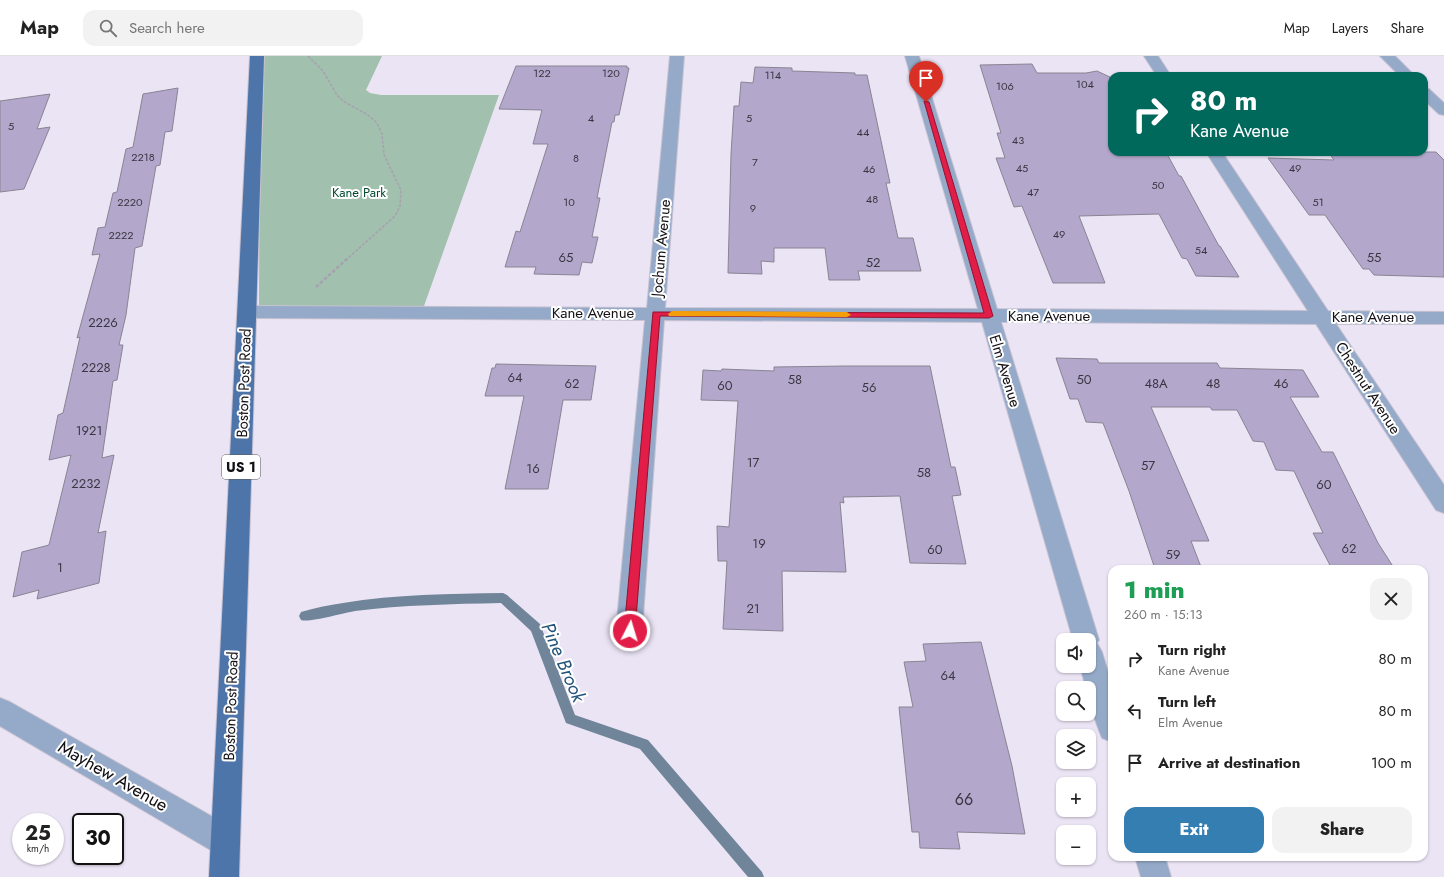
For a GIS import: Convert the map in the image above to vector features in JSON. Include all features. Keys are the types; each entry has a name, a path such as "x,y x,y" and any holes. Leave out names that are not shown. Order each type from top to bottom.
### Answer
{"main road":[{"name":"Boston Post Road","path":"224,877 257,56"}],"street":[{"name":"Jochum Avenue","path":"630,631 677,56"},
{"name":"Elm Avenue","path":"912,56 1084,633"},
{"path":"1151,56 1161,72"},
{"path":"1387,56 1404,72"},
{"path":"1428,96 1444,111"},
{"name":"Chestnut Avenue","path":"1217,156 1444,504"},
{"name":"Kane Avenue","path":"247,312 1444,318"},
{"path":"1095,673 1108,716"},
{"name":"Mayhew Avenue","path":"0,711 225,841"},
{"path":"1151,861 1156,877"}],"path":[{"path":"287,312 378,233 395,216 401,206 402,192 385,160 383,153 382,132 378,123 369,114 340,98 325,74 308,56"}],"green space":[{"name":"Kane Park","path":"260,56 382,56 366,90 370,93 381,95 499,95 424,306 259,306"}],"building":[{"path":"1032,64 1037,73 1086,73 1097,71 1108,76 1108,156 1168,156 1179,176 1181,176 1219,246 1239,277 1196,276 1187,259 1182,258 1159,214 1079,216 1105,283 1053,283 1022,206 1014,207 996,158 1005,158 997,133 1001,133 980,65"},
{"path":"516,66 627,66 627,68 629,68 619,115 615,115 614,122 612,122 597,198 600,198 592,237 598,237 592,263 582,262 579,275 534,274 536,267 505,267 516,231 520,232 548,144 533,144 542,110 499,109"},
{"path":"755,67 792,68 792,71 855,73 855,75 867,75 890,183 886,183 898,238 913,238 921,271 858,271 860,280 829,280 825,248 774,248 774,262 761,261 762,274 728,273 731,154 734,106 739,106 741,82 753,83"},
{"path":"178,88 172,131 165,132 160,165 156,166 142,246 135,248 126,315 119,345 123,345 117,380 113,381 102,458 114,455 98,533 106,531 99,583 37,599 39,590 13,597 22,552 49,545 71,455 49,460 58,415 63,413 80,337 77,338 100,254 92,255 98,228 105,227 113,193 117,192 126,149 133,147 143,94"},
{"path":"50,94 37,129 50,127 24,189 0,192 0,101"},
{"path":"1428,152 1436,152 1444,160 1444,277 1374,275 1369,269 1363,269 1325,215 1309,215 1268,158 1334,160 1331,156 1428,156"},
{"path":"1056,358 1097,359 1099,363 1217,363 1220,368 1303,370 1319,397 1290,397 1322,452 1333,452 1378,543 1392,565 1330,565 1313,533 1323,533 1294,471 1276,470 1264,442 1253,441 1237,410 1212,410 1210,407 1151,407 1209,541 1191,541 1200,565 1154,565 1129,491 1103,423 1086,422 1078,399 1070,399"},
{"path":"496,364 596,366 591,400 563,400 548,489 505,489 524,396 485,396 492,368 495,368"},
{"path":"930,366 951,467 955,467 961,495 952,496 966,564 910,563 900,496 843,497 844,503 840,502 846,572 782,571 783,631 723,629 727,561 718,561 717,526 729,527 738,401 701,400 703,370 721,371 722,369 774,371 774,367"},
{"path":"981,642 1012,766 1025,834 957,832 960,849 920,848 919,832 912,832 899,707 913,707 904,662 926,661 923,644"}],"waterway":[{"name":"Pine Brook","path":"305,616 329,610 379,603 503,598 536,628 570,719 644,744 757,877"}],"slow traffic":[{"path":"672,314 847,315"}],"route":[{"path":"630,631 656,314 989,316 926,102"}]}
